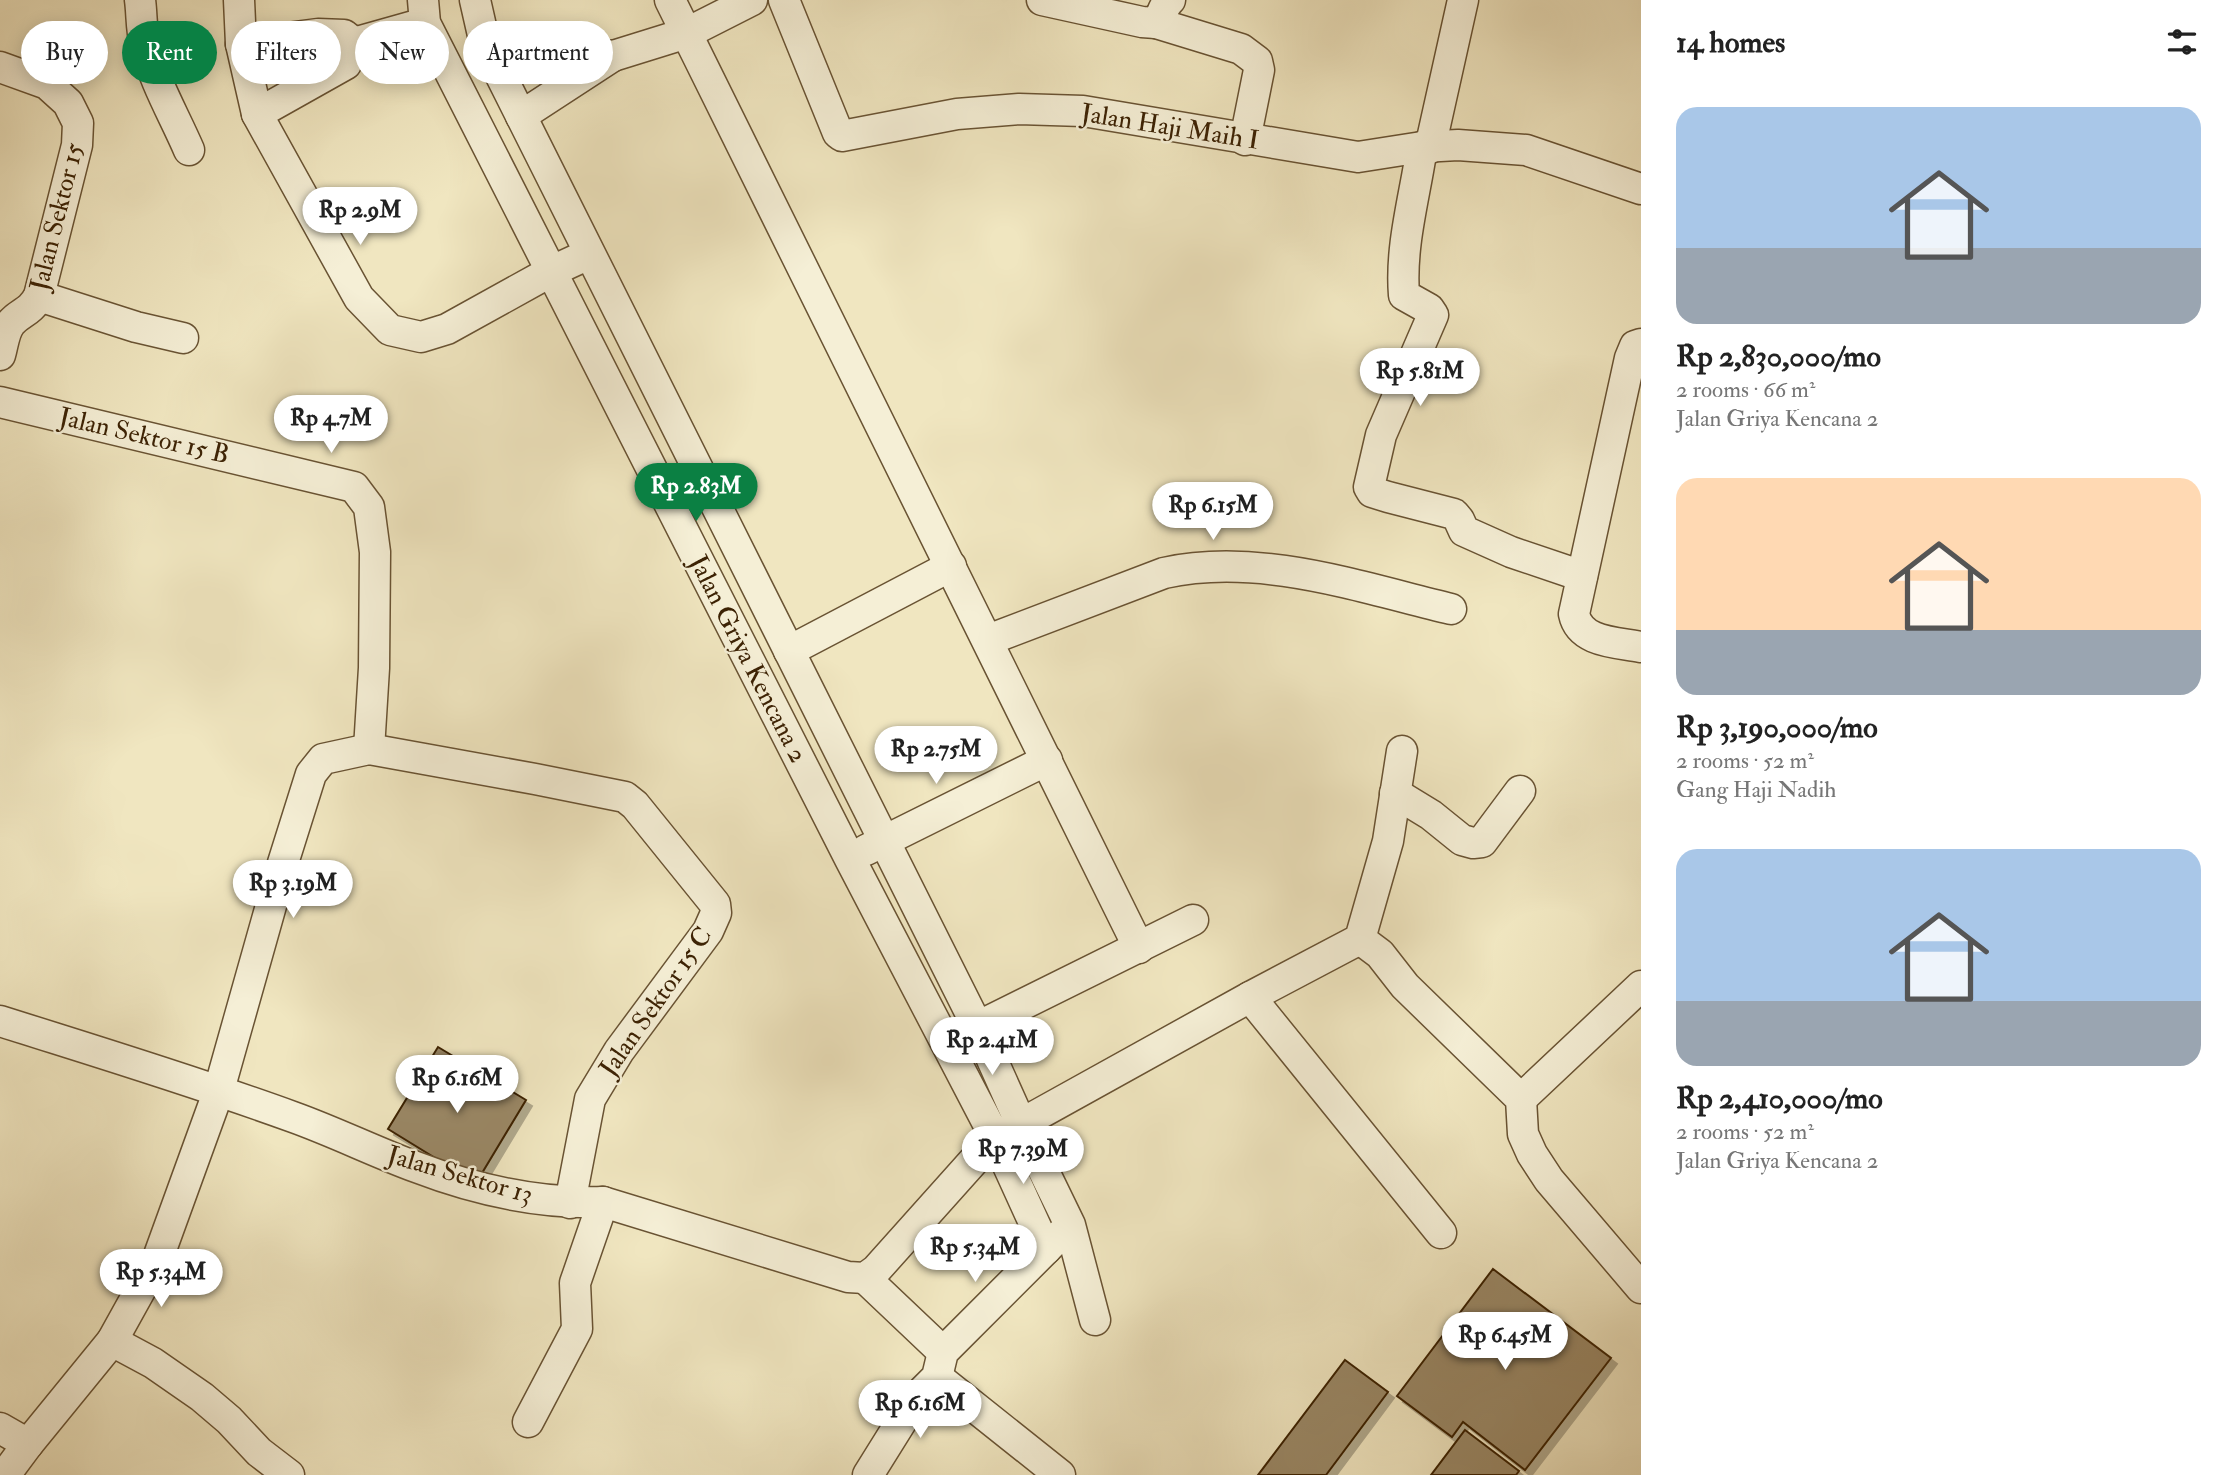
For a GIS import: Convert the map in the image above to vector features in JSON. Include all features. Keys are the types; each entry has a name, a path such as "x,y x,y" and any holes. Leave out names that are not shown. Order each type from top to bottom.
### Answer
{"street":[{"path":"140,0 144,43 164,99 189,150"},
{"path":"239,0 240,21"},
{"name":"Jalan Griya Kencana 2","path":"475,0 480,21"},
{"path":"670,0 1139,948"},
{"path":"613,56 687,33 752,0"},
{"name":"Jalan Haji Maih I","path":"784,0 838,133 842,136 957,114 1019,109 1083,111 1359,157 1458,145 1526,150 1641,189"},
{"path":"1042,0 1142,22 1163,11 1241,49 1257,61 1259,70 1245,140"},
{"path":"1463,0 1407,230 1404,295 1429,309 1433,315 1381,435 1369,487 1372,492 1380,495 1454,514 1464,531 1511,552 1582,576"},
{"path":"257,114 346,64 354,43 424,12"},
{"name":"Jalan Griya Kencana 2","path":"424,12 550,272 995,1137 1046,1249"},
{"path":"341,35 354,43"},
{"name":"Jalan Sektor 15","path":"0,67 47,83 68,103 78,123 77,145 40,296 30,309 11,322 0,355"},
{"path":"250,84 257,114 359,298 390,330 421,337 447,329 550,272 589,254"},
{"name":"Jalan Griya Kencana 2","path":"505,84 978,1028 1070,1225 1095,1320"},
{"path":"521,116 570,84"},
{"path":"40,296 136,327 183,338"},
{"path":"1641,344 1635,346 1630,358 1574,614 1576,624 1594,638 1641,647"},
{"name":"Jalan Sektor 15 B","path":"0,402 354,486 369,507 375,552 374,668 369,749"},
{"name":"Jalan Griya Kencana 2","path":"789,651 951,566"},
{"path":"988,640 1164,573 1189,568 1227,567 1296,572 1451,609"},
{"path":"5,1475 112,1341 158,1258 219,1090 311,774 323,759 369,749"},
{"name":"Jalan Sektor 15 C","path":"369,749 625,797 635,805 715,904 716,913 708,931 620,1051 590,1099 570,1203"},
{"path":"1060,1475 940,1365 865,1278 876,1270 995,1137 1360,939 1388,841 1402,751"},
{"path":"850,859 1047,760"},
{"path":"1395,793 1431,815 1462,840 1473,843 1482,842 1520,791"},
{"path":"945,1042 1193,920"},
{"path":"1360,939 1380,954 1405,986 1521,1099 1523,1134 1532,1154 1549,1180 1641,1288"},
{"path":"1521,1099 1641,986"},
{"path":"1250,997 1441,1233"},
{"name":"Jalan Sektor 13","path":"0,1021 219,1090 320,1126 418,1168 512,1196 570,1203 603,1202 848,1277 865,1278"},
{"path":"528,1422 577,1329 575,1283 603,1202"},
{"path":"868,1475 940,1365 1070,1225"},
{"path":"112,1341 153,1363 202,1397 229,1420 259,1452 289,1475"},
{"path":"0,1428 28,1444"}],"building":[{"path":"438,1047 526,1100 476,1183 388,1129"},
{"path":"1493,1269 1611,1358 1525,1470 1463,1422 1452,1437 1397,1396"},
{"path":"1345,1360 1388,1392 1326,1475 1258,1475"},
{"path":"1465,1430 1519,1471 1516,1475 1431,1475"}]}
